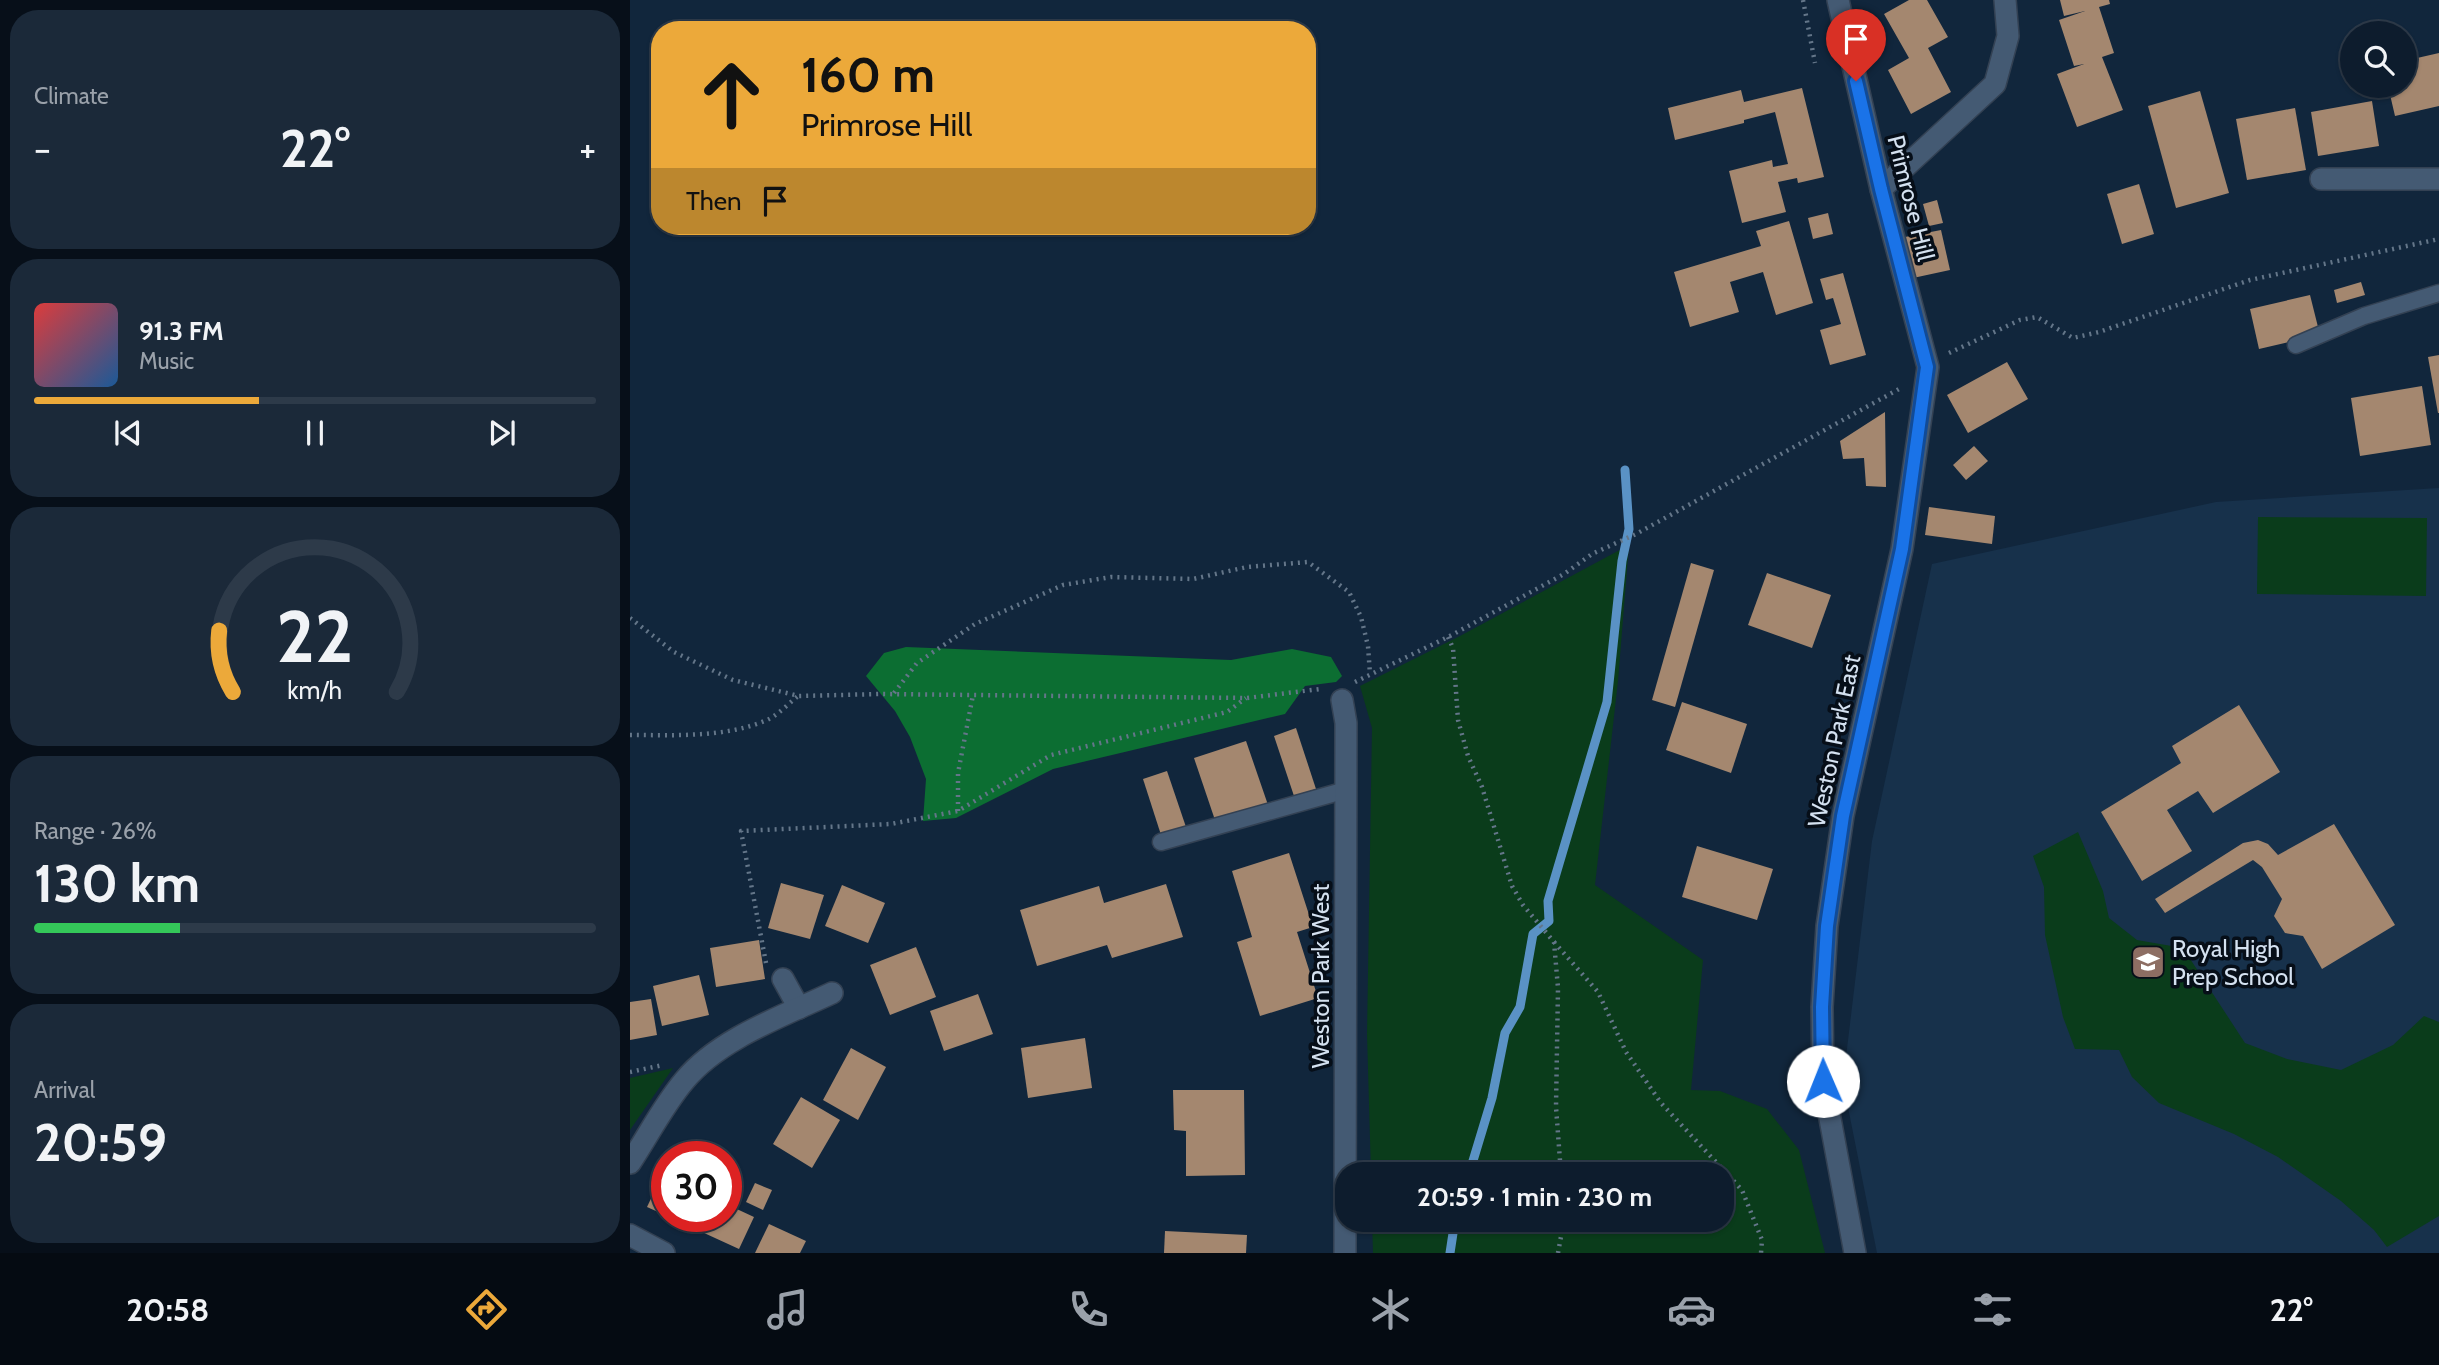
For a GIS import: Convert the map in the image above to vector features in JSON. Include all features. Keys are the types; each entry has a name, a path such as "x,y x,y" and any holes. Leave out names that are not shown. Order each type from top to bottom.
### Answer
{"street":[{"name":"Primrose Hill","path":"1838,0 1881,189 1927,367"},
{"path":"1881,189 1996,84 2008,36 2005,0"},
{"path":"2321,179 2439,179"},
{"name":"Weston Park East","path":"1855,1253 1823,1081 1822,1007 1827,926 1843,816 1902,549 1927,367"},
{"name":"Weston Park West","path":"1339,691 1346,723 1345,1253"},
{"path":"783,979 799,1008"},
{"path":"630,1163 684,1081 712,1055 832,993"},
{"path":"630,1235 664,1253"}],"lane":[{"path":"2296,345 2364,316 2439,293"},
{"path":"1161,842 1346,790"}],"path":[{"path":"1802,0 1815,63"},
{"path":"1946,355 2020,320 2037,317 2073,338 2099,332 2250,280 2439,239"},
{"path":"630,618 674,652 733,680 799,696 893,694 1247,698 1339,691 1448,637 1564,574 1592,554 1630,537 1887,396 1927,367"},
{"path":"893,694 917,663 975,624 1063,584 1111,577 1193,579 1247,567 1308,562 1349,592 1361,617 1368,646 1370,674"},
{"path":"1448,637 1453,648 1458,720 1512,886 1535,920 1598,992 1626,1052 1661,1102 1742,1190 1762,1241 1760,1253"},
{"path":"958,811 958,773 973,695"},
{"path":"630,735 692,735 729,731 769,719 799,696"},
{"path":"764,955 741,831 891,824 958,811 1051,755 1227,712 1247,698"},
{"path":"1554,942 1558,988 1556,1107 1560,1162"},
{"path":"1558,1253 1562,1232"}],"shaded area":[{"name":"Royal High Prep School","path":"2439,488 2439,1253 1877,1253 1843,1082 1872,841 1932,564 2216,502"}],"green space":[{"path":"2258,517 2427,518 2426,596 2257,594"},
{"path":"1629,545 1618,681 1595,885 1703,960 1691,1090 1720,1091 1767,1109 1799,1150 1825,1253 1373,1253 1372,1232 1734,1232 1734,1162 1371,1162 1367,1034 1372,728 1360,686 1460,636"},
{"path":"906,647 1231,660 1292,649 1331,657 1342,676 1336,682 1305,686 1285,714 1053,769 956,818 923,821 926,779 910,737 895,711 866,676 884,653"},
{"path":"2078,832 2103,891 2109,918 2137,940 2183,948 2245,1043 2287,1059 2341,1070 2393,1045 2424,1016 2439,1022 2439,1216 2387,1247 2374,1230 2341,1201 2278,1157 2234,1134 2159,1103 2132,1077 2119,1050 2075,1049 2063,1017 2045,935 2044,887 2033,856"},
{"path":"673,1068 630,1130 630,1078"}],"building":[{"path":"1909,0 1927,0 1948,37 1928,48 1951,92 1911,114 1888,70 1909,58 1884,14"},
{"path":"2060,0 2109,0 2110,4 2099,7 2114,53 2102,57 2123,110 2077,127 2057,74 2084,64 2074,66 2059,20 2085,11 2064,16"},
{"path":"2439,53 2439,106 2395,116 2391,98 2417,98 2417,58"},
{"path":"1802,88 1824,177 1798,183 1797,178 1778,182 1786,212 1742,223 1729,171 1772,160 1773,167 1788,164 1775,112 1744,120 1744,123 1675,140 1668,108 1741,90 1744,102"},
{"path":"2200,91 2229,193 2176,208 2148,106"},
{"path":"2372,101 2379,146 2318,156 2311,112"},
{"path":"2295,108 2306,170 2247,180 2236,119"},
{"path":"2139,184 2154,234 2122,244 2107,194"},
{"path":"1937,200 1943,223 1929,226 1923,204"},
{"path":"1828,213 1833,234 1813,239 1808,218"},
{"path":"1789,221 1813,303 1776,315 1763,272 1730,282 1739,312 1690,327 1674,272 1761,246 1756,231"},
{"path":"1941,230 1950,270 1913,278 1905,237"},
{"path":"1843,273 1866,355 1830,365 1820,330 1841,324 1833,298 1826,300 1820,279"},
{"path":"2361,282 2365,295 2337,303 2334,290"},
{"path":"2310,295 2320,335 2259,349 2250,309"},
{"path":"2439,355 2439,413 2438,413 2428,357"},
{"path":"2007,362 2028,399 1968,433 1947,395"},
{"path":"2422,386 2431,445 2360,456 2351,398"},
{"path":"1885,412 1886,487 1866,486 1864,458 1843,459 1840,441"},
{"path":"1974,446 1988,461 1966,480 1953,465"},
{"path":"1929,507 1995,516 1992,544 1925,535"},
{"path":"1691,563 1714,570 1675,707 1652,700"},
{"path":"1767,573 1831,595 1812,648 1748,625"},
{"path":"1682,702 1747,724 1731,773 1666,750"},
{"path":"2239,705 2280,772 2213,813 2198,791 2167,810 2192,851 2142,881 2101,812 2181,763 2172,746"},
{"path":"1296,728 1316,789 1294,796 1274,736"},
{"path":"1246,741 1268,805 1216,823 1194,758"},
{"path":"1167,771 1187,830 1162,838 1143,779"},
{"path":"2334,824 2395,925 2322,969 2303,936 2285,933 2274,916 2282,899 2262,867 2253,860 2165,913 2155,899 2243,843 2258,840 2268,844 2278,855"},
{"path":"1697,846 1773,869 1757,920 1682,897"},
{"path":"1289,853 1313,927 1297,932 1318,998 1260,1016 1237,942 1252,937 1232,871"},
{"path":"781,883 824,895 810,939 768,928"},
{"path":"1166,884 1183,937 1112,958 1107,945 1037,966 1020,910 1099,886 1104,903"},
{"path":"842,885 885,903 868,943 825,926"},
{"path":"759,940 765,979 716,987 710,948"},
{"path":"916,947 936,997 890,1015 870,965"},
{"path":"699,975 709,1015 662,1026 653,986"},
{"path":"978,994 993,1034 944,1051 930,1011"},
{"path":"651,999 657,1035 630,1040 630,1002"},
{"path":"1085,1038 1092,1088 1028,1098 1021,1048"},
{"path":"851,1048 886,1067 858,1120 823,1100"},
{"path":"1173,1090 1244,1090 1245,1175 1186,1176 1186,1131 1174,1130"},
{"path":"801,1097 840,1120 812,1168 773,1144"},
{"path":"755,1183 772,1190 763,1210 746,1202"},
{"path":"742,1211 754,1217 739,1249 702,1232 742,1232"},
{"path":"769,1224 806,1241 800,1253 755,1253"},
{"path":"1165,1231 1247,1235 1246,1253 1164,1253"}],"waterway":[{"path":"1473,1162 1492,1098 1505,1033 1520,1007 1533,934 1549,921 1548,901 1607,702 1622,561 1629,529 1625,470"},
{"path":"1450,1253 1453,1232"}],"place":[{"name":"Royal High Prep School","path":"2148,962"}],"route":[{"path":"1823,1081 1822,1007 1827,926 1843,816 1902,549 1927,367 1856,81"}]}
